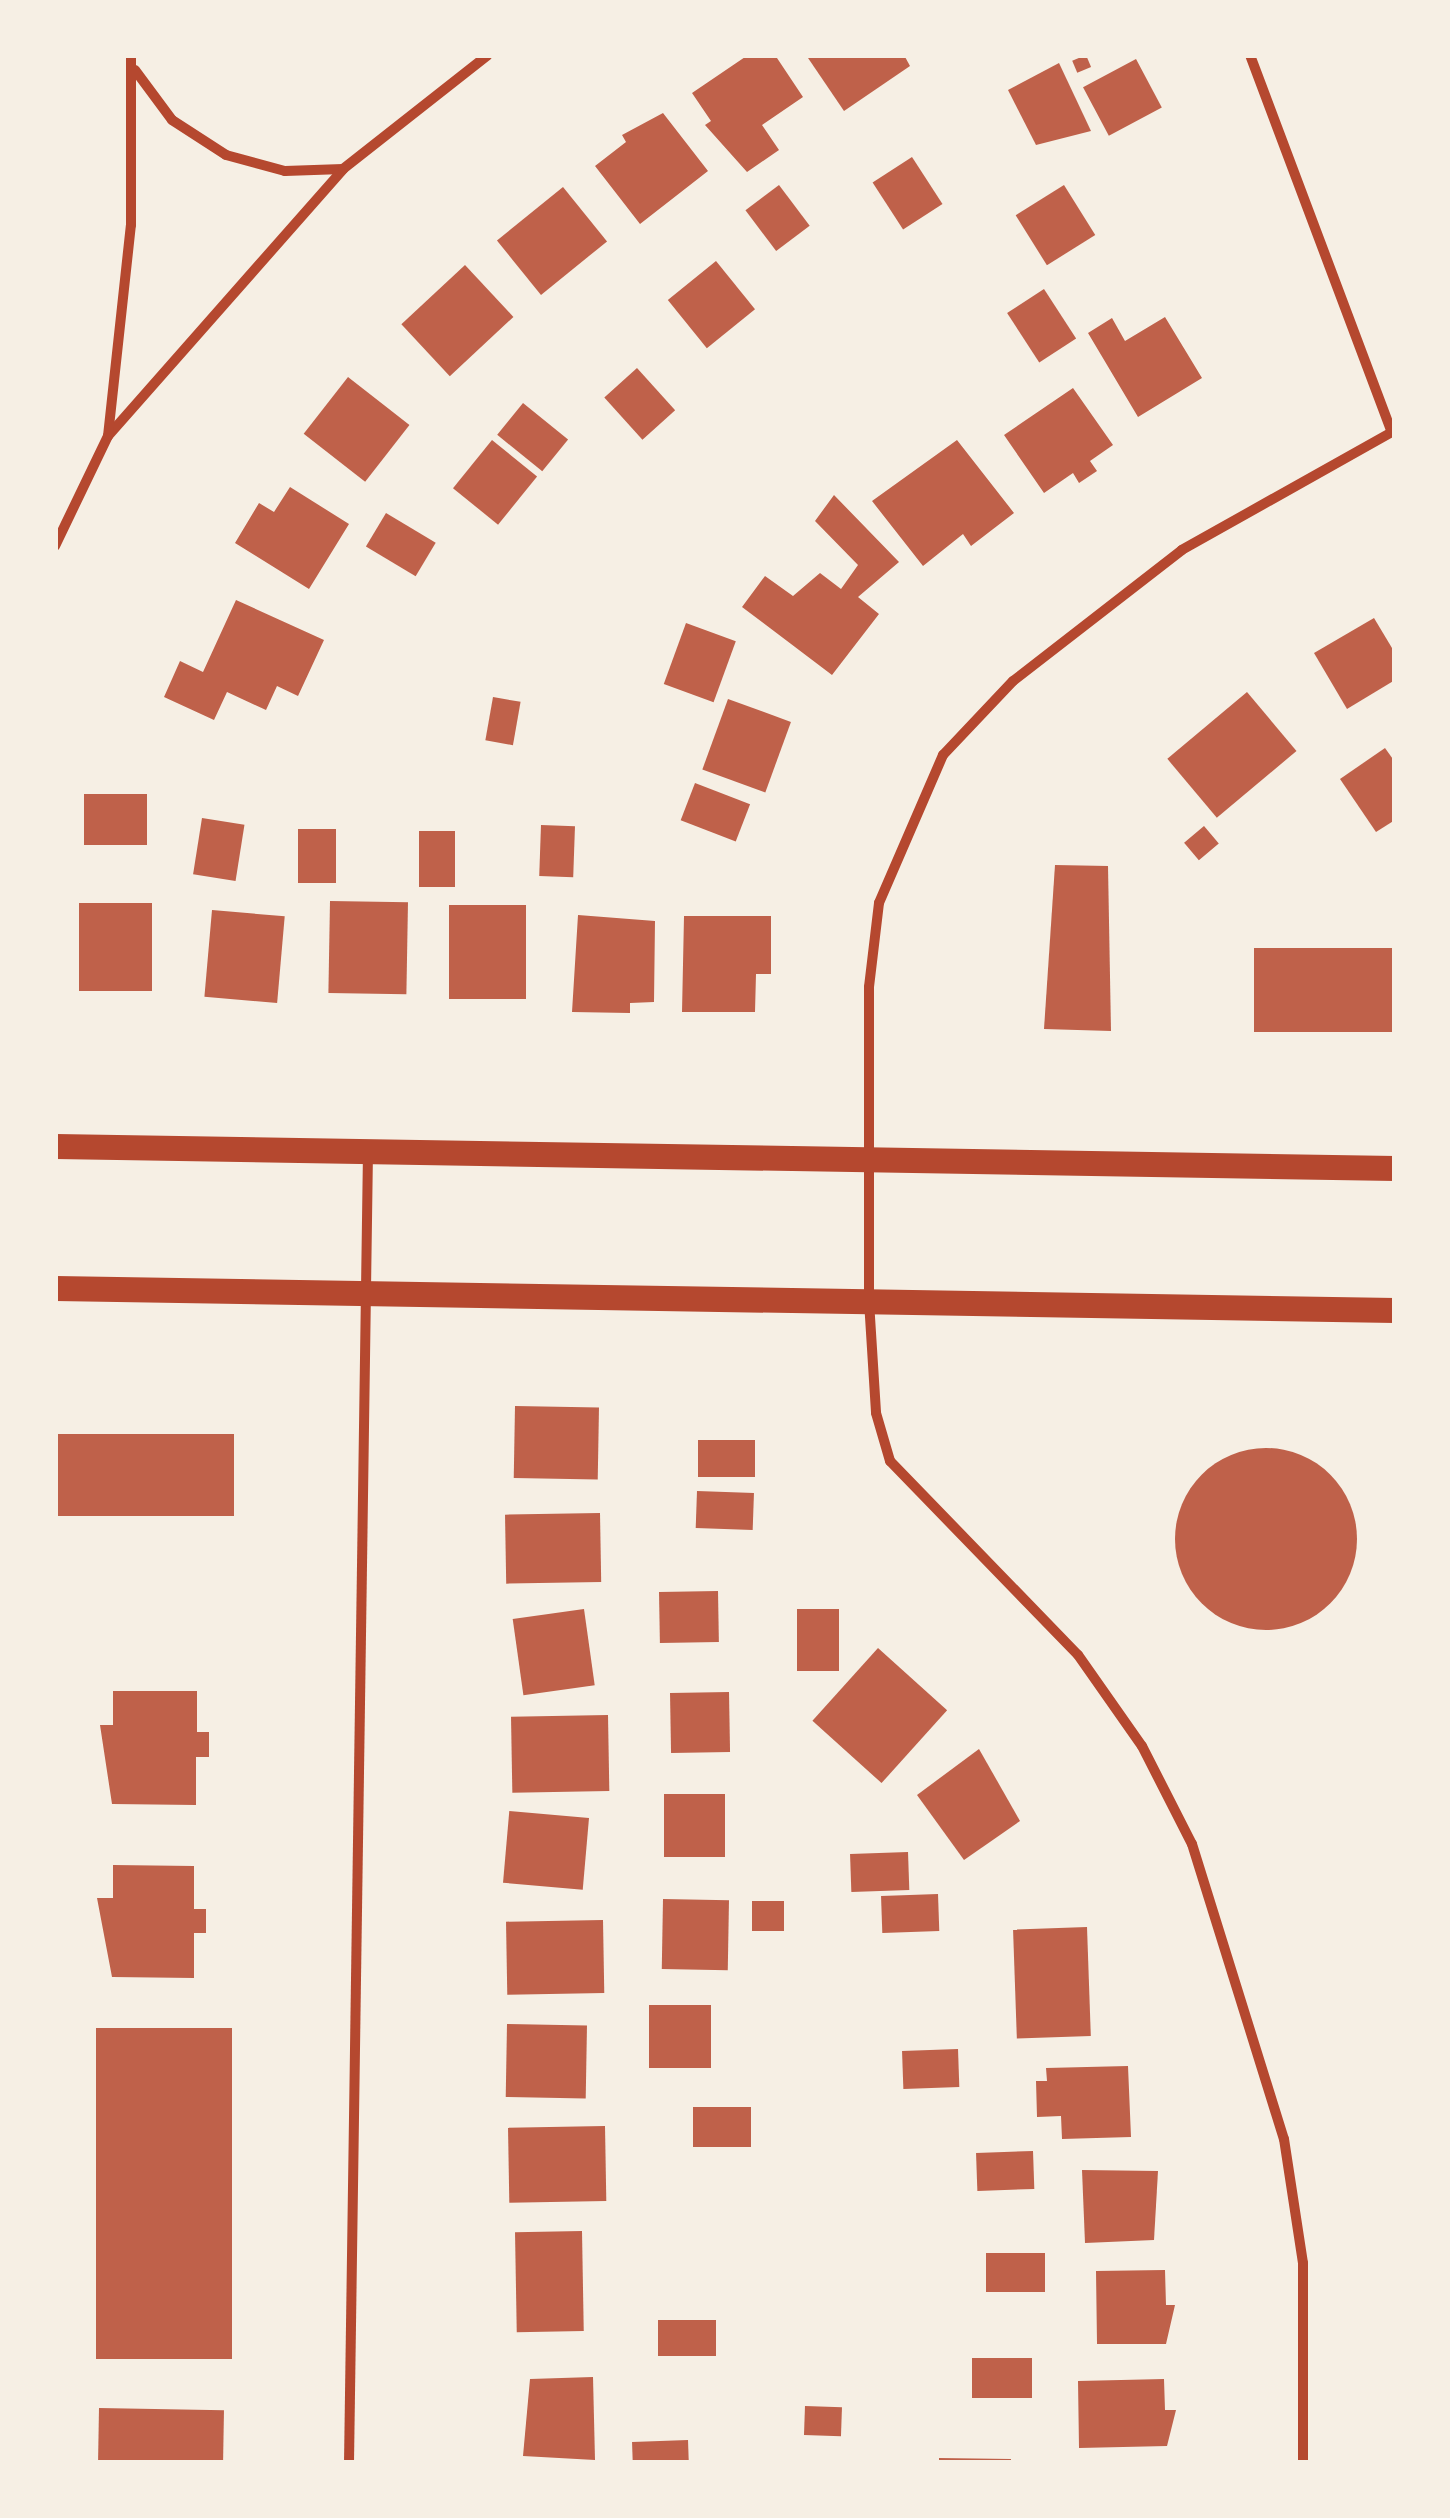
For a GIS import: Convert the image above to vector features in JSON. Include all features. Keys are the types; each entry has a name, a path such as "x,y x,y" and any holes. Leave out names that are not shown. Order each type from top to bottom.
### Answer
{"main road":[{"path":"55,1146 1395,1168"},
{"path":"55,1288 1395,1310"}],"street":[{"path":"108,436 130,225 134,69 131,55"},
{"path":"55,546 108,436 344,169 488,55"},
{"path":"1250,55 1393,431 1182,550 1013,681 943,755 880,903 868,1158 869,1301 876,1413 890,1461 1078,1655 1142,1746 1192,1844 1284,2139 1303,2262 1302,2463"},
{"path":"134,69 172,120 226,156 286,170 344,169"},
{"path":"349,2463 368,1153"}],"building":[{"path":"748,55 775,55 803,97 762,125 779,150 747,172 705,125 711,121 692,93"},
{"path":"806,55 904,55 910,66 844,111"},
{"path":"1086,55 1091,67 1077,73 1072,61"},
{"path":"1136,59 1162,108 1109,136 1083,87"},
{"path":"1059,63 1091,131 1036,145 1008,90"},
{"path":"663,113 708,171 640,224 595,166 626,142 622,135"},
{"path":"912,157 942,204 903,230 873,183"},
{"path":"779,185 810,226 776,251 745,210"},
{"path":"1064,185 1095,235 1047,265 1016,215"},
{"path":"563,187 607,241 541,295 497,240"},
{"path":"716,261 755,309 707,348 668,300"},
{"path":"465,265 513,317 450,376 401,324"},
{"path":"1044,289 1076,338 1039,362 1007,313"},
{"path":"1165,317 1202,378 1138,417 1088,333 1112,318 1125,341"},
{"path":"637,368 675,410 642,440 604,397"},
{"path":"348,377 409,425 365,482 304,434"},
{"path":"1073,388 1113,445 1090,461 1097,471 1079,483 1073,473 1044,493 1004,435"},
{"path":"523,403 568,440 542,471 497,435"},
{"path":"492,440 537,477 498,525 453,488"},
{"path":"957,440 1014,513 971,546 963,534 923,566 872,501"},
{"path":"290,487 349,524 309,589 235,543 259,503 274,512"},
{"path":"834,495 899,562 858,597 879,614 832,675 742,607 765,576 793,596 820,573 841,589 858,565 815,521"},
{"path":"386,513 436,543 416,576 366,546"},
{"path":"236,600 324,640 298,696 277,686 266,710 227,692 214,720 164,697 180,661 203,672"},
{"path":"1374,618 1395,653 1395,680 1347,709 1314,653"},
{"path":"686,623 736,641 714,702 664,684"},
{"path":"1247,692 1296,751 1217,818 1167,759"},
{"path":"493,697 521,702 513,745 485,740"},
{"path":"728,699 791,722 765,792 702,769"},
{"path":"1385,748 1395,762 1395,820 1376,832 1340,779"},
{"path":"695,783 750,804 736,841 681,820"},
{"path":"84,794 147,794 147,845 84,845"},
{"path":"202,818 244,825 236,881 193,874"},
{"path":"541,825 575,826 573,877 539,876"},
{"path":"1204,826 1219,844 1199,860 1184,843"},
{"path":"298,829 336,829 336,883 298,883"},
{"path":"419,831 455,831 455,887 419,887"},
{"path":"1055,865 1108,866 1111,1031 1044,1029"},
{"path":"330,901 408,902 406,994 328,993"},
{"path":"79,903 152,903 152,991 79,991"},
{"path":"449,905 526,905 526,999 449,999"},
{"path":"212,910 285,916 277,1003 204,997"},
{"path":"578,915 655,921 654,1002 630,1003 630,1013 572,1012"},
{"path":"684,916 771,916 771,974 756,974 755,1012 682,1012"},
{"path":"1254,948 1395,948 1395,1032 1254,1032"},
{"path":"515,1406 599,1407 598,1479 514,1478"},
{"path":"55,1434 234,1434 234,1516 55,1516"},
{"path":"698,1440 755,1440 755,1477 698,1477"},
{"path":"1266,1448 1301,1455 1330,1475 1350,1504 1357,1539 1350,1574 1330,1603 1301,1623 1266,1630 1231,1623 1202,1603 1182,1574 1175,1539 1182,1504 1202,1475 1231,1455"},
{"path":"697,1491 754,1493 753,1530 696,1528"},
{"path":"600,1513 601,1582 506,1584 505,1515"},
{"path":"718,1591 719,1642 660,1643 659,1592"},
{"path":"584,1609 595,1685 523,1695 513,1619"},
{"path":"797,1609 839,1609 839,1671 797,1671"},
{"path":"878,1648 947,1710 882,1783 812,1721"},
{"path":"113,1691 197,1691 197,1732 209,1732 209,1757 196,1757 196,1805 112,1804 100,1725 113,1725"},
{"path":"729,1692 730,1752 671,1753 670,1693"},
{"path":"608,1715 609,1791 512,1793 511,1717"},
{"path":"979,1749 1020,1821 964,1860 917,1795"},
{"path":"664,1794 725,1794 725,1857 664,1857"},
{"path":"509,1811 589,1818 583,1890 503,1883"},
{"path":"908,1852 909,1890 851,1892 850,1854"},
{"path":"113,1865 194,1866 194,1909 206,1909 206,1933 194,1933 194,1978 112,1977 97,1898 113,1898"},
{"path":"938,1894 939,1931 882,1933 881,1896"},
{"path":"663,1899 729,1900 728,1970 662,1969"},
{"path":"752,1901 784,1901 784,1931 752,1931"},
{"path":"603,1920 604,1993 507,1995 506,1922"},
{"path":"1087,1927 1091,2036 1017,2039 1013,1930"},
{"path":"649,2005 711,2005 711,2068 649,2068"},
{"path":"507,2024 587,2025 586,2098 506,2097"},
{"path":"96,2028 232,2028 232,2359 96,2359"},
{"path":"958,2049 959,2087 903,2089 902,2051"},
{"path":"1128,2066 1131,2137 1062,2139 1061,2116 1037,2117 1036,2081 1047,2081 1046,2068"},
{"path":"693,2107 751,2107 751,2147 693,2147"},
{"path":"605,2126 606,2201 509,2203 508,2128"},
{"path":"1033,2151 1034,2189 977,2191 976,2153"},
{"path":"1082,2170 1158,2171 1154,2240 1085,2243"},
{"path":"582,2231 584,2331 517,2332 515,2232"},
{"path":"986,2253 1045,2253 1045,2292 986,2292"},
{"path":"1165,2270 1166,2305 1175,2305 1166,2344 1097,2344 1096,2271"},
{"path":"658,2320 716,2320 716,2356 658,2356"},
{"path":"972,2358 1032,2358 1032,2398 972,2398"},
{"path":"593,2377 595,2460 523,2456 530,2379"},
{"path":"1164,2379 1165,2410 1176,2410 1167,2446 1079,2448 1078,2381"},
{"path":"805,2406 842,2407 841,2436 804,2435"},
{"path":"99,2408 224,2410 223,2463 98,2463"},
{"path":"688,2440 689,2463 633,2463 632,2442"},
{"path":"939,2458 1011,2459 1011,2463 939,2463"}]}
